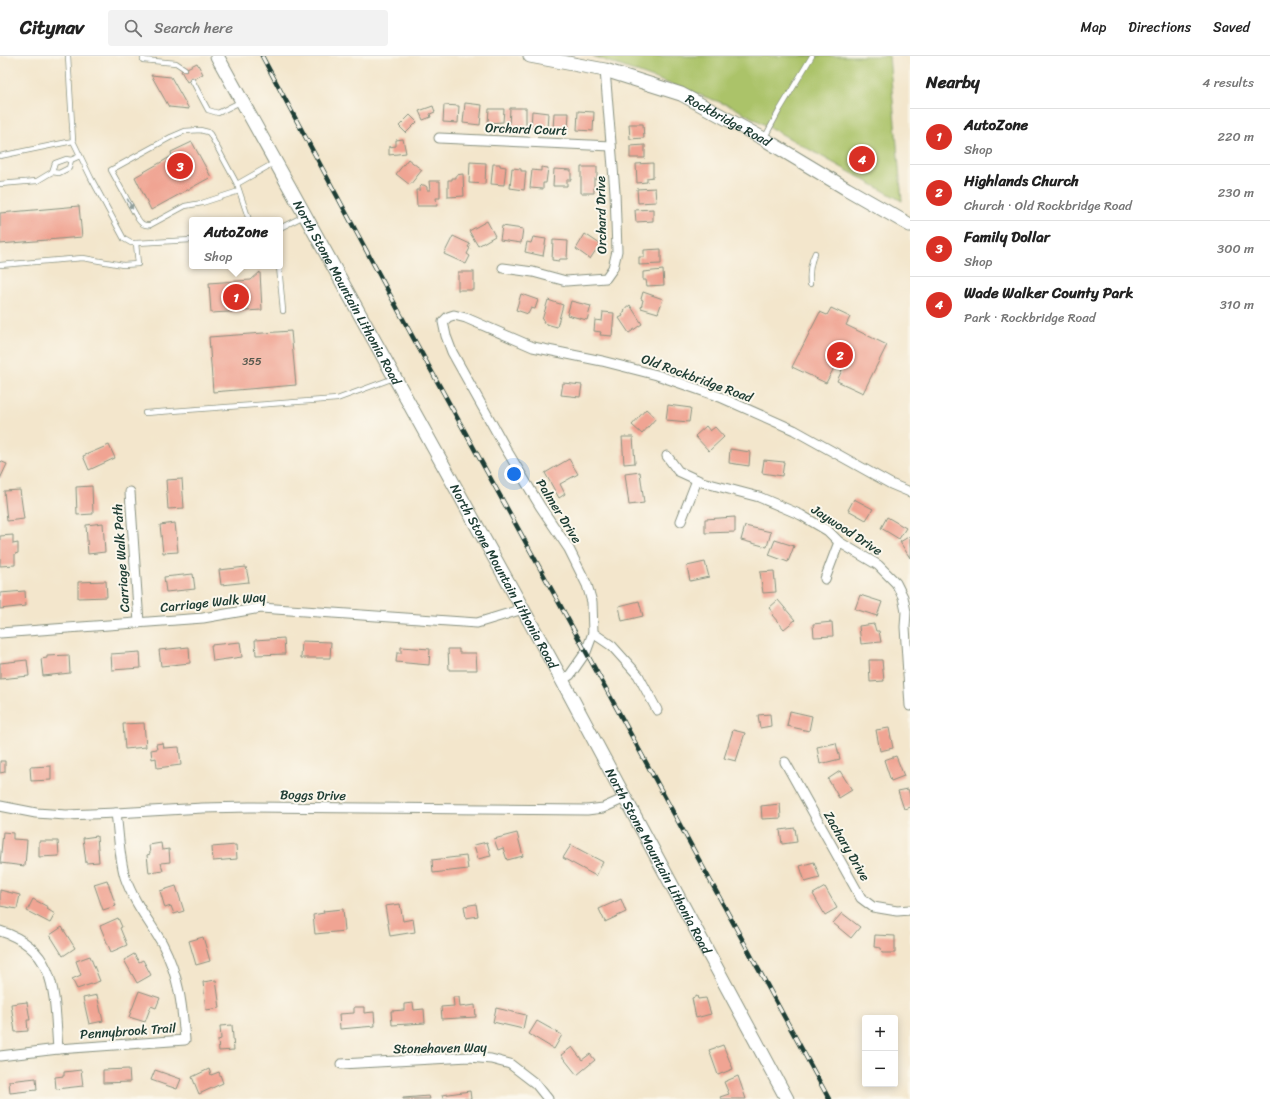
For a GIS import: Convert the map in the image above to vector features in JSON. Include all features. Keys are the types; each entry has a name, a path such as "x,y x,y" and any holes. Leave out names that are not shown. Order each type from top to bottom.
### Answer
{"main road":[{"name":"North Stone Mountain Lithonia Road","path":"217,56 562,680 624,798 787,1099"},
{"name":"Rockbridge Road","path":"530,56 605,70 681,94 764,139 910,225"}],"street":[{"name":"Orchard Drive","path":"503,268 533,272 566,281 606,278 613,268 617,251 616,192 605,70"},
{"name":"Orchard Court","path":"439,138 611,146"},
{"name":"Old Rockbridge Road","path":"444,322 448,317 454,315 466,318 533,347 602,361 657,375 720,398 794,430 891,484 910,492"},
{"name":"Palmer Drive","path":"444,322 446,336 452,352 506,449 540,506 569,549 587,585 592,602 593,633 586,652 570,675 562,680"},
{"name":"Jaywood Drive","path":"667,456 678,470 697,480 760,497 788,509 828,531 839,542 878,565 896,583 903,597 906,612 905,627 910,706"},
{"path":"681,521 697,480"},
{"name":"Carriage Walk Path","path":"130,492 139,623"},
{"path":"825,579 839,542"},
{"name":"Carriage Walk Way","path":"0,633 203,618 260,608 477,623 523,609"},
{"path":"593,633 612,646 638,675 657,710"},
{"name":"Zachary Drive","path":"785,762 861,898 873,907 897,911 910,910"},
{"name":"Boggs Drive","path":"0,806 36,813 66,814 250,807 587,810 603,808 624,798"},
{"name":"Pennybrook Trail","path":"0,1056 58,1049 185,1040 180,988 172,965 162,944 133,897 125,876 116,813"},
{"path":"0,931 24,941 37,952 47,970 53,992 58,1049"},
{"name":"Stonehaven Way","path":"341,1064 470,1057 491,1059 510,1064 536,1084 548,1099"}],"lane":[{"path":"68,56 73,141 124,239 131,243 189,240"},
{"path":"143,56 143,60 176,63 185,69"},
{"path":"764,139 779,110 812,56"},
{"path":"192,80 208,110 218,113 242,101"},
{"path":"239,191 202,204 185,206 146,226 138,219 111,170 171,137 190,130 208,132 237,184 248,217"},
{"path":"0,156 73,141"},
{"path":"0,184 37,181 52,172 55,164 66,159 71,160 80,156"},
{"path":"52,172 59,173 69,168 71,160"},
{"path":"237,184 276,162"},
{"path":"283,227 306,216"},
{"path":"0,265 83,258 123,265 138,264 136,243"},
{"path":"810,284 809,273 815,253"},
{"path":"279,269 283,311"},
{"path":"145,413 337,399 395,378"}],"green space":[{"path":"593,56 889,56 902,201 733,107"}],"building":[{"path":"197,63 203,74 187,82 181,71"},
{"path":"151,75 171,77 189,109 169,107"},
{"path":"465,103 482,105 480,125 463,123"},
{"path":"444,105 459,106 458,123 443,122"},
{"path":"433,106 435,112 430,114 431,117 423,120 419,111"},
{"path":"510,108 526,108 526,128 509,127"},
{"path":"489,109 504,109 503,122 488,123"},
{"path":"532,111 548,113 547,130 531,128"},
{"path":"578,111 594,112 593,131 577,130"},
{"path":"554,113 569,113 568,130 553,130"},
{"path":"410,115 417,122 406,133 399,126"},
{"path":"629,124 643,124 644,138 630,139"},
{"path":"403,139 406,153 389,155 389,147 396,146 396,140"},
{"path":"192,142 211,177 151,210 135,177 172,156 171,152"},
{"path":"645,145 645,158 630,158 630,146"},
{"path":"408,159 422,170 410,185 396,174"},
{"path":"470,162 486,163 485,184 469,183"},
{"path":"653,163 653,177 647,178 647,182 637,183 636,164"},
{"path":"493,164 500,164 500,166 506,167 504,185 491,184"},
{"path":"541,167 548,168 546,183 543,183 543,189 530,188 532,170 541,171"},
{"path":"581,167 597,167 597,179 594,179 594,193 581,193"},
{"path":"512,168 526,171 524,190 510,188"},
{"path":"554,169 571,170 571,180 567,180 567,186 553,186"},
{"path":"463,174 464,196 448,197 448,180 456,178 456,175"},
{"path":"429,181 440,181 440,198 436,198 437,206 417,206 416,190 420,190 420,187 424,185 427,187 427,190 430,190"},
{"path":"655,188 656,202 638,203 637,189"},
{"path":"79,206 82,237 0,244 0,213"},
{"path":"653,209 653,221 636,222 635,210"},
{"path":"487,221 495,236 478,246 469,231"},
{"path":"502,226 523,229 521,243 500,240"},
{"path":"585,234 600,244 590,259 576,249"},
{"path":"453,236 470,244 467,254 470,256 466,264 444,254"},
{"path":"533,237 546,239 543,256 525,252 527,242 531,243"},
{"path":"553,240 568,241 567,259 560,259 559,261 552,260"},
{"path":"661,249 661,264 639,265 639,257 644,257 644,250"},
{"path":"663,270 664,285 647,286 646,280 643,280 643,272"},
{"path":"260,272 262,310 211,313 209,283 251,280"},
{"path":"458,272 474,272 474,290 458,290"},
{"path":"643,292 663,299 658,313 641,308"},
{"path":"521,294 538,300 535,309 531,308 528,314 516,310"},
{"path":"548,300 563,305 557,327 543,323 544,321 542,320"},
{"path":"571,301 591,306 587,320 567,315"},
{"path":"630,305 642,324 629,333 619,318 623,316 622,314 625,312 624,310"},
{"path":"831,308 850,317 846,325 887,345 863,393 837,381 842,370 835,366 826,383 792,367 820,312 827,315"},
{"path":"603,312 614,313 612,336 600,335 601,332 594,331 595,320 602,321"},
{"path":"291,331 296,385 213,392 209,337"},
{"path":"563,383 582,385 580,397 561,395"},
{"path":"668,405 691,408 689,422 666,420"},
{"path":"646,409 656,418 642,434 632,425"},
{"path":"706,426 710,431 715,427 724,437 709,451 695,436"},
{"path":"622,437 633,437 635,463 624,464"},
{"path":"109,445 115,458 89,470 83,456"},
{"path":"730,449 750,452 749,466 729,463"},
{"path":"569,459 578,474 560,484 565,494 559,498 545,473"},
{"path":"764,460 784,462 782,476 762,473"},
{"path":"0,461 7,464 0,479"},
{"path":"640,472 644,503 629,505 625,474"},
{"path":"182,479 184,508 168,509 166,480"},
{"path":"92,486 93,514 77,515 76,487"},
{"path":"20,490 24,519 7,521 4,491"},
{"path":"854,499 873,509 866,520 848,510"},
{"path":"735,517 735,532 705,533 705,519"},
{"path":"887,517 906,528 899,539 881,528"},
{"path":"103,523 105,552 88,554 86,525"},
{"path":"175,523 178,552 163,553 160,525"},
{"path":"745,526 771,532 767,547 741,540"},
{"path":"13,535 13,544 18,543 18,553 15,554 15,565 0,566 0,536"},
{"path":"910,536 910,558 900,542"},
{"path":"775,540 794,546 788,562 769,555"},
{"path":"705,562 709,577 690,581 687,566"},
{"path":"246,567 249,582 221,585 219,570"},
{"path":"774,571 776,592 763,593 760,572"},
{"path":"193,574 195,589 166,592 164,577"},
{"path":"106,581 107,597 78,598 78,582"},
{"path":"25,591 26,606 0,609 0,593"},
{"path":"860,595 882,602 877,616 855,609"},
{"path":"778,600 795,620 784,629 772,615 774,614 769,608"},
{"path":"639,601 643,616 622,621 619,606"},
{"path":"832,622 833,636 814,637 813,624"},
{"path":"874,624 876,631 879,631 881,642 861,644 859,626"},
{"path":"284,638 285,654 256,655 255,640"},
{"path":"302,641 331,642 330,658 301,658"},
{"path":"240,642 242,657 213,661 211,645"},
{"path":"189,647 190,663 161,666 159,650"},
{"path":"401,647 430,649 429,665 396,662 397,653 401,653"},
{"path":"448,649 459,649 459,653 476,653 477,670 449,670"},
{"path":"140,652 141,668 112,670 111,654"},
{"path":"69,655 70,673 43,676 41,659 47,658 47,656"},
{"path":"27,660 29,676 0,679 0,663"},
{"path":"869,660 882,660 884,681 870,682"},
{"path":"790,711 812,716 809,731 787,726"},
{"path":"770,714 771,726 760,728 758,715"},
{"path":"144,723 146,747 125,749 123,724"},
{"path":"889,728 893,748 880,751 876,730"},
{"path":"733,730 745,733 736,761 724,758"},
{"path":"163,743 164,748 179,747 181,765 157,768 156,758 152,759 151,750 157,749 156,744"},
{"path":"836,743 840,759 820,764 817,747"},
{"path":"896,756 904,776 891,781 884,760"},
{"path":"0,761 5,761 5,772 0,773"},
{"path":"51,766 51,780 31,781 30,767"},
{"path":"840,771 852,790 839,798 828,779"},
{"path":"908,789 910,796 910,807 904,809 898,791"},
{"path":"780,804 781,818 762,819 761,806"},
{"path":"795,828 797,842 782,844 780,830"},
{"path":"3,832 13,833 13,839 27,840 25,866 0,863"},
{"path":"517,833 523,856 507,860 503,848 498,850 494,839"},
{"path":"97,836 99,862 86,863 83,838"},
{"path":"39,841 58,841 59,856 39,857"},
{"path":"487,842 491,856 478,859 474,845"},
{"path":"161,843 162,850 169,849 170,862 161,863 163,871 149,873 147,855 150,854 149,845"},
{"path":"236,845 237,859 213,861 212,847"},
{"path":"571,845 603,862 596,876 563,858"},
{"path":"466,856 468,869 433,873 432,860"},
{"path":"814,862 820,878 805,882 800,866"},
{"path":"107,880 116,906 103,910 94,884"},
{"path":"176,886 184,911 174,914 171,906 165,908 160,891"},
{"path":"825,887 837,908 825,915 813,894"},
{"path":"0,890 20,895 17,909 0,906"},
{"path":"33,899 48,907 47,909 55,914 50,923 27,911"},
{"path":"621,899 626,912 605,922 599,909"},
{"path":"400,904 403,921 413,919 415,932 390,936 385,906"},
{"path":"476,904 478,916 466,918 464,906"},
{"path":"343,909 345,931 315,934 313,915 324,913 323,911"},
{"path":"842,913 860,927 851,938 833,923"},
{"path":"118,918 122,927 120,928 127,945 111,952 100,926"},
{"path":"62,927 75,948 63,956 50,935"},
{"path":"875,935 895,936 895,953 882,953 881,948 874,947"},
{"path":"203,937 210,961 196,965 189,941"},
{"path":"134,954 139,962 143,960 151,975 137,983 124,960"},
{"path":"90,956 100,981 77,989 72,979 81,975 76,961"},
{"path":"216,980 220,1008 206,1010 203,982"},
{"path":"139,991 160,998 156,1008 151,1006 145,1022 129,1017"},
{"path":"97,995 103,1021 89,1024 83,998"},
{"path":"697,996 698,999 706,998 711,1014 696,1018 692,998"},
{"path":"453,997 459,997 460,1007 475,1005 476,1017 442,1019 441,1007 454,1006"},
{"path":"27,1002 30,1020 27,1020 28,1031 15,1032 11,1004"},
{"path":"413,1003 414,1010 424,1009 425,1023 392,1025 391,1011 404,1010 404,1004"},
{"path":"354,1007 364,1007 364,1013 374,1012 375,1026 340,1029 339,1014 354,1013"},
{"path":"496,1008 526,1015 523,1029 493,1022"},
{"path":"537,1021 562,1035 554,1049 529,1034"},
{"path":"232,1025 234,1050 219,1051 218,1040 221,1039 220,1026"},
{"path":"723,1045 733,1069 718,1075 709,1050"},
{"path":"572,1047 582,1060 590,1054 595,1060 577,1075 561,1055"},
{"path":"129,1069 130,1082 103,1083 103,1070"},
{"path":"209,1069 211,1075 219,1072 223,1083 199,1094 192,1077"},
{"path":"81,1070 83,1086 56,1089 55,1077 64,1076 64,1072"},
{"path":"155,1070 181,1079 177,1089 151,1080"},
{"path":"738,1076 746,1099 721,1099 720,1097 729,1094 724,1082"},
{"path":"36,1078 37,1090 10,1093 9,1081"},
{"path":"470,1091 471,1099 443,1099 442,1095"},
{"path":"429,1096 430,1099 403,1099 403,1098"}],"railway":[{"path":"262,56 410,332 829,1099"}],"place":[{"name":"Wade Walker County Park","path":"862,159"},
{"name":"Family Dollar","path":"180,166"},
{"name":"AutoZone","path":"236,297"},
{"name":"Highlands Church","path":"840,355"}]}
